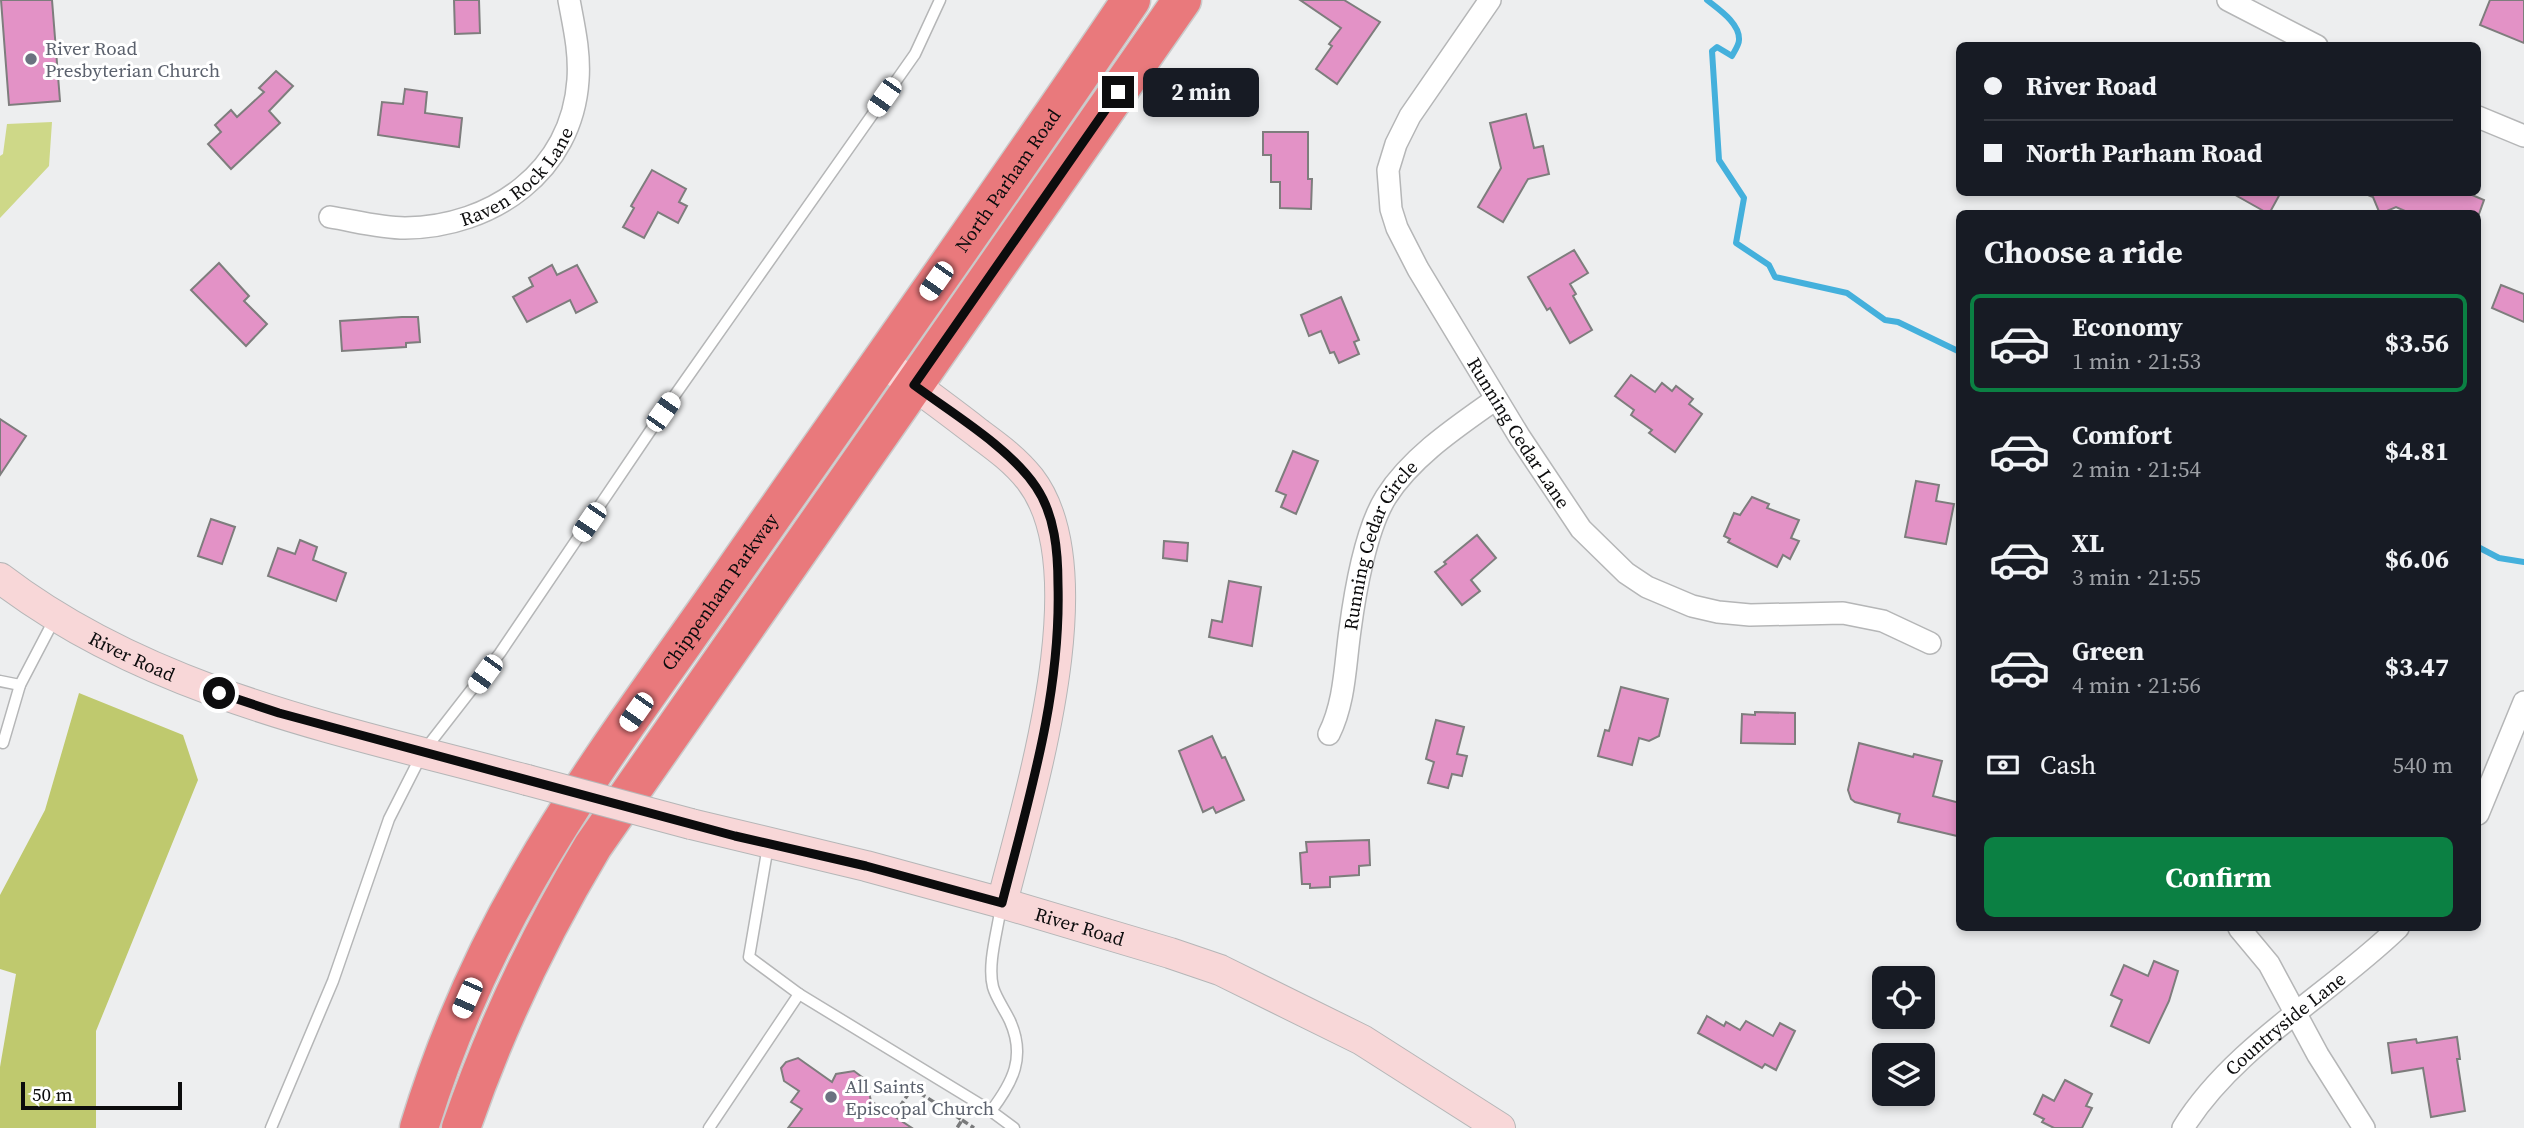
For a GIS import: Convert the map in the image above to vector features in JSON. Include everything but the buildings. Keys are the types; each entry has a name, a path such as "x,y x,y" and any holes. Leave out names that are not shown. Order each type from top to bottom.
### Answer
{"highway":[{"name":"North Parham Road","path":"880,360 1043,131 1131,0"},
{"name":"North Parham Road","path":"914,385 1182,0"},
{"name":"Chippenham Parkway","path":"419,1128 445,1052 475,981 547,844 880,360"},
{"name":"Chippenham Parkway","path":"461,1128 519,983 593,846 914,385"}],"main road":[{"path":"880,360 1018,466 1045,504 1056,545 1059,615 1056,669 1045,734 1002,903"},
{"name":"River Road","path":"0,578 56,615 138,661 196,686 279,713 691,824 866,866 1002,903 1220,970 1362,1040 1500,1128"}],"street":[{"name":"Raven Rock Lane","path":"331,217 390,227 431,226 465,217 500,203 540,172 560,146 576,94 579,48 569,0"},
{"name":"Running Cedar Lane","path":"1490,0 1410,116 1396,144 1388,170 1388,192 1397,228 1413,258 1496,398 1581,529 1610,560 1647,587 1676,601 1718,612 1773,615 1843,613 1883,621 1930,643"},
{"path":"2228,0 2309,42"},
{"path":"2481,118 2524,136"},
{"name":"Running Cedar Circle","path":"1329,734 1341,701 1350,626 1367,545 1385,499 1416,463 1441,440 1496,398"},
{"path":"2481,807 2524,702"},
{"path":"2242,931 2269,964 2318,1055 2364,1128"},
{"name":"Countryside Lane","path":"2183,1128 2205,1097 2235,1065 2367,958 2395,931"}],"lane":[{"path":"271,1128 333,981 389,819 423,752 500,653 663,412 915,54 940,0"},
{"path":"0,742 4,743 20,685 56,615"},
{"path":"0,681 20,685"},
{"path":"769,844 749,957 799,994 991,1111 1014,1128"},
{"path":"991,1111 1009,1087 1016,1069 1017,1049 1012,1024 993,987 990,968 1002,903"},
{"path":"709,1128 799,994"}],"path":[{"path":"894,1116 912,1087 974,1128"},
{"path":"957,1128 962,1120"}],"green space":[{"path":"52,122 49,166 0,218 0,156 3,154 7,124"},
{"path":"79,693 183,735 198,780 96,1031 96,1128 0,1128 0,1067 16,974 0,969 0,895 45,810"}],"waterway":[{"path":"1707,0 1728,17 1736,28 1739,40 1732,56 1717,47 1712,51 1719,160 1744,198 1736,243 1769,265 1775,277 1847,293 1885,320 1898,322 1956,350"},
{"path":"2481,549 2499,558 2524,562"}],"place":[{"name":"River Road Presbyterian Church","path":"31,59"},
{"name":"All Saints Episcopal Church","path":"831,1097"}],"route":[{"path":"219,693 279,713 735,836 866,866 1002,903 1045,734 1056,669 1059,615 1056,545 1045,504 1030,479 1006,454 914,385 1118,92"}]}
